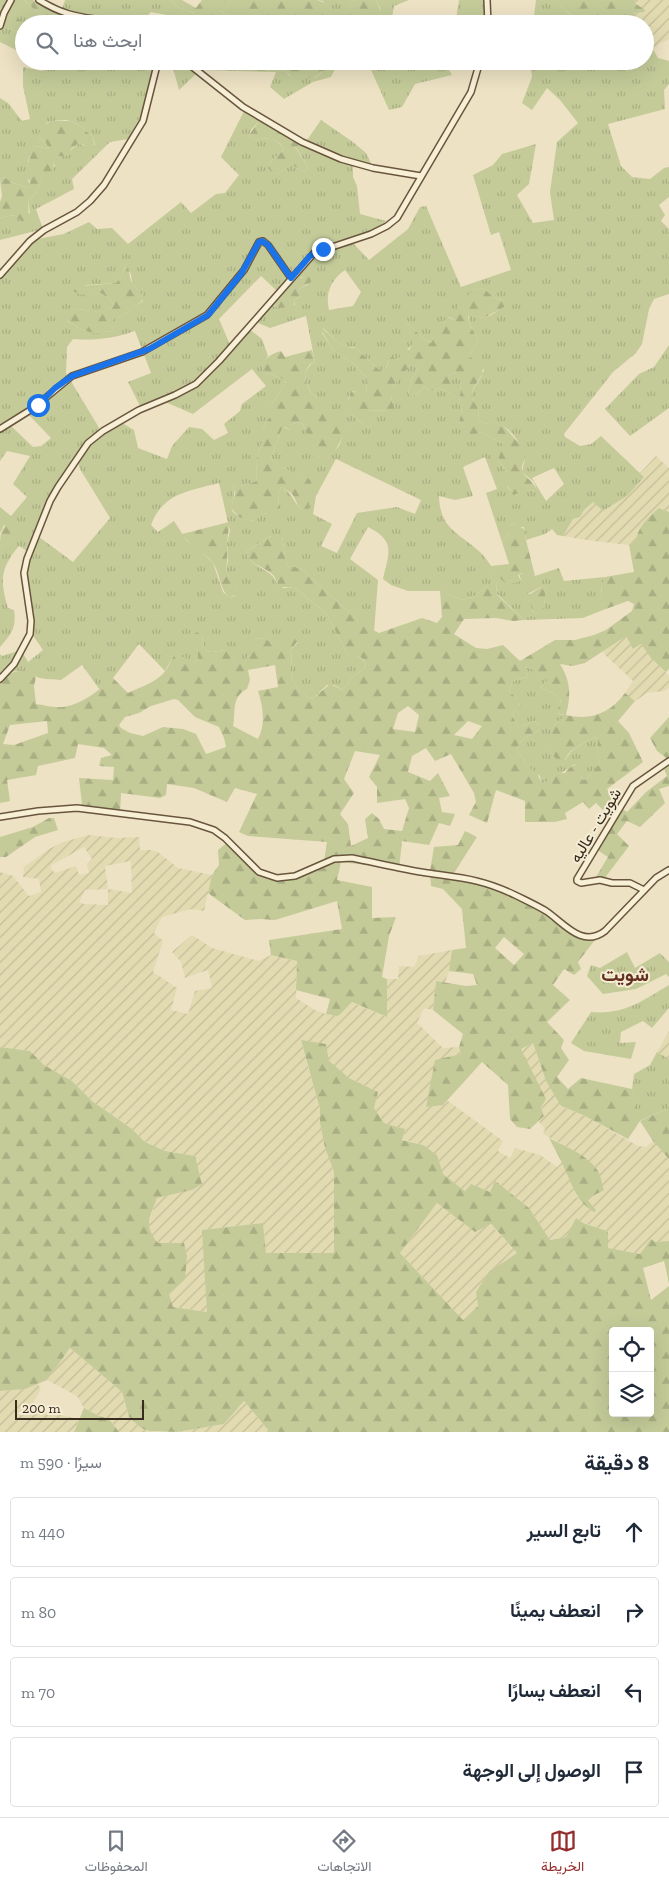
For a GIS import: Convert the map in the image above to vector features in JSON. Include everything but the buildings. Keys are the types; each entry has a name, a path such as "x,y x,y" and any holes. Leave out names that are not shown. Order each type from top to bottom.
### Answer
{"street":[{"path":"0,26 11,0"},
{"path":"39,0 68,15"},
{"path":"487,0 488,15"},
{"path":"0,275 30,241 44,230 77,212 90,202 104,185 117,167 143,121 156,70"},
{"path":"196,70 243,108 302,142 341,159 373,168 421,176"},
{"path":"0,680 14,664 30,634 31,622 24,573 28,559 50,501 80,453 88,443 103,431 148,405 175,395 196,384 219,361 310,256 318,250 371,234 392,223 397,218 471,92 477,70"},
{"path":"0,428 32,409 72,376 149,349 208,315 241,274 259,242 262,241 268,245 291,278"},
{"name":"شويت - عاليه","path":"644,890 630,883 612,883 600,880 581,883 577,878 633,786 669,761"},
{"path":"0,817 38,811 83,808 190,822 202,825 225,838 260,872 277,878 295,876 325,862 343,858 470,878 496,886 538,906 573,932 586,937 596,936 604,931 656,878 669,870"}],"shaded area":[{"path":"635,0 669,0 669,39 659,44 654,51 654,15 634,15 634,13 639,12"},
{"path":"656,456 669,468 669,512 659,508 642,525 637,540 629,545 563,536 573,519 580,517 593,501 603,511 621,500 644,477 640,473"},
{"path":"626,635 634,649 641,644 669,676 669,688 664,691 647,693 635,701 625,693 633,681 601,651"},
{"path":"89,835 116,838 139,837 140,850 158,852 178,868 212,875 204,911 191,909 162,917 154,933 163,941 153,972 177,988 171,1010 188,1014 195,991 212,988 208,970 185,978 181,962 172,952 192,935 212,948 259,961 271,955 297,961 296,998 315,1010 326,1014 351,1002 386,1017 387,979 398,979 399,966 414,967 419,956 452,950 445,983 436,981 433,1010 424,1008 417,1023 443,1048 459,1047 461,1054 443,1105 448,1101 503,1141 498,1151 510,1158 515,1148 540,1155 557,1167 562,1162 577,1197 596,1210 587,1199 593,1165 573,1150 543,1134 545,1129 539,1122 544,1116 521,1049 533,1043 546,1081 565,1108 583,1115 638,1146 646,1147 653,1141 669,1159 669,1241 654,1242 640,1254 608,1248 608,1232 580,1221 566,1237 550,1240 529,1208 498,1183 491,1192 471,1185 465,1191 443,1174 423,1145 402,1139 405,1129 384,1123 373,1108 378,1092 349,1078 301,1041 320,1109 320,1123 325,1148 334,1172 334,1253 266,1253 263,1223 203,1230 208,1312 173,1307 169,1294 184,1243 158,1243 150,1233 149,1222 157,1198 192,1190 195,1156 165,1151 145,1142 132,1129 92,1101 72,1081 44,1065 30,1051 0,1047 0,872 13,876 29,896 41,892 39,879 23,877 24,867 49,849 63,842","holes":["84,847 92,859 87,864 89,873 79,875 76,866 55,873 52,870 50,866","131,861 132,893 108,889 105,866","108,889 108,905 84,904 79,902 85,890"]},
{"path":"669,1031 669,1059 657,1052"},
{"path":"437,1203 475,1232 490,1224 517,1253 489,1273 477,1292 478,1306 463,1320 400,1253"},
{"path":"70,1348 122,1392 129,1417 150,1431 155,1432 119,1432 109,1419 84,1408 77,1396 47,1380"},
{"path":"37,1383 41,1389 30,1408 79,1419 74,1432 0,1432 0,1391 25,1389"},
{"path":"244,1401 268,1430 267,1432 177,1432 224,1424"}],"green space":[{"path":"0,0 24,0 40,15 15,15 15,18 0,8"},
{"path":"24,0 33,0 41,7 60,15 40,15"},
{"path":"33,0 61,12 65,0 170,0 179,8 195,15 166,15 151,12 148,15 62,15 51,13"},
{"path":"170,0 182,0 196,8 202,0 317,0 325,3 330,15 248,15 235,5 227,2 219,10 226,15 195,15 179,8"},
{"path":"317,0 353,0 341,15 328,15 323,1"},
{"path":"353,0 376,0 382,14 339,15 343,13"},
{"path":"376,0 409,0 394,6 392,15 366,15 367,13 381,10"},
{"path":"459,0 486,0 487,15 457,15"},
{"path":"536,0 556,0 565,10 573,15 534,15"},
{"path":"556,0 635,0 636,4 645,10 644,12 634,13 634,15 573,15"},
{"path":"229,2 238,6 250,15 226,15 219,10 224,3"},
{"path":"0,8 15,16 15,31 0,25"},
{"path":"0,25 15,31 15,50 0,42"},
{"path":"654,51 658,58 669,61 669,84 664,90 665,109 608,124 621,166 632,177 650,179 664,168 669,167 669,197 659,205 665,215 661,221 669,229 669,294 654,299 649,309 642,344 636,353 613,372 564,434 565,437 580,446 591,444 601,436 644,477 627,496 603,511 593,502 584,510 580,517 573,519 563,536 557,535 552,529 545,534 526,540 524,527 519,527 514,523 509,526 509,533 502,542 486,493 497,489 485,457 463,467 473,496 455,500 439,496 440,508 443,517 453,530 482,554 504,582 510,580 514,583 521,580 519,574 524,573 535,576 559,568 564,581 605,577 601,590 603,610 583,618 524,620 497,594 496,582 487,586 475,596 462,600 440,591 408,591 391,585 383,579 388,555 387,543 383,537 368,527 350,559 378,580 374,632 358,622 306,572 294,567 287,567 282,536 271,536 246,551 248,557 270,574 277,584 283,588 294,587 327,614 347,654 359,657 365,663 366,666 351,679 343,690 334,685 327,685 312,699 300,690 292,677 292,657 290,651 298,642 283,649 265,639 254,638 245,664 235,664 224,650 211,652 206,650 202,636 198,660 195,662 173,656 165,671 139,644 113,678 100,690 82,665 61,680 43,679 18,671 10,673 0,681 0,654 2,656 21,650 28,662 43,650 32,634 26,576 30,553 19,546 8,561 3,575 5,598 8,608 14,610 15,621 10,635 0,647 0,547 21,533 4,525 0,533 0,507 11,516 27,497 13,484 30,456 7,451 0,461 0,276 37,239 64,234 89,222 97,229 112,228 128,244 181,202 191,213 216,194 225,193 239,175 221,157 245,109 259,121 249,135 255,140 272,139 282,146 284,150 271,161 268,168 270,171 278,174 288,166 294,166 305,172 308,167 295,146 305,143 321,120 366,153 373,167 353,167 360,214 386,221 371,234 352,242 369,260 408,229 420,207 426,206 461,287 511,270 499,232 491,235 473,175 493,165 502,154 536,144 529,184 517,195 533,223 554,220 550,192 557,142 578,123 560,100 547,88 532,110 522,103 532,77 531,70 654,70","holes":["125,266 131,274 132,283 143,296 143,301 127,313 111,320 113,331 93,333 82,330 67,321 74,309 99,312 109,309 114,305 111,300 101,293 75,293 86,285 116,283 121,277","345,270 361,292 353,306 329,310 328,298 330,287","261,276 278,292 299,278 308,276 309,284 299,289 300,296 294,301 295,305 279,308 273,305 267,309 258,323 270,328 306,316 315,362 311,364 305,373 307,384 317,398 336,411 346,428 339,446 328,458 319,457 308,432 300,422 293,424 289,430 284,427 282,428 271,458 281,467 305,476 309,480 311,489 307,504 302,510 291,495 281,487 278,495 279,509 264,514 253,521 232,511 234,498 233,484 241,486 257,481 256,460 263,439 263,429 265,423 271,417 271,405 286,382 281,378 266,373 262,366 268,356 262,339 249,329 231,347 219,319","483,288 495,298 502,300 505,307 488,316 482,318 469,315 470,325 478,341 469,356 484,369 471,396 479,409 478,419 484,424 499,424 510,431 518,441 526,454 522,472 534,482 537,490 535,491 528,489 516,495 512,492 508,486 505,470 498,459 504,446 502,443 480,432 477,433 465,428 459,422 462,410 460,405 461,385 454,373 448,376 450,393 439,388 431,391 424,387 412,396 408,393 412,379 418,369 415,365 410,365 393,387 391,393 393,403 389,413 387,411 366,410 371,427 361,423 352,413 348,401 353,391 366,394 367,378 353,363 342,357 332,348 322,333 323,328 335,340 347,347 354,347 378,369 383,371 391,358 393,357 397,360 412,345 413,339 406,322 431,343 443,326 444,321 449,317 455,320 473,290","135,331 151,373 128,382 140,406 163,401 193,414 252,369 266,386 242,404 240,411 224,424 228,433 214,440 202,429 189,427 172,446 167,459 138,448 134,430 122,423 101,431 66,373 67,347 73,339 105,338","28,414 51,438 41,446 33,447 11,426","76,458 80,469 110,518 73,562 39,537 61,479","336,459 421,500 415,514 397,507 357,513 337,553 321,546 332,524 313,514 316,496","554,468 564,484 546,501 532,478","219,483 230,531 227,543 228,561 226,571 236,589 235,596 230,598 223,592 213,563 198,548 187,541 174,521 158,532 151,525 162,506 178,495","543,586 546,589 544,606 533,613 529,601 526,599 527,594"]},
{"path":"23,70 154,70 144,110 128,139 110,142 72,179 74,189 36,209 43,229 0,240 0,218 14,215 18,217 30,213 28,201 35,194 42,179 55,166 52,156 64,156 79,143 84,146 95,145 93,137 79,125 67,120 51,121 46,123 39,138 46,143 49,149 35,146 29,158 27,178 31,186 30,188 13,183 4,177 0,180 0,98 8,103 22,121 30,119 23,86"},
{"path":"173,70 200,70 179,90"},
{"path":"200,70 284,70 290,76 296,78 304,76 315,78 324,70 334,70 331,77 313,82 284,99 270,87 276,72"},
{"path":"284,70 324,70 313,79 304,76 294,79"},
{"path":"371,70 449,70 452,75 415,84 402,107 389,110"},
{"path":"51,121 69,121 79,125 93,137 95,150 79,143 66,156 53,156 54,171 51,176 42,179 35,194 28,201 29,212 24,222 14,215 0,218 2,196 0,180 4,177 13,183 30,188 30,181 23,174 35,146 49,149 46,143 37,136 44,125"},
{"path":"259,121 305,143 295,147 308,167 305,172 294,166 288,166 278,174 272,173 268,168 271,161 284,150 279,143 272,139 255,140 249,135"},
{"path":"126,264 131,281 144,299 127,313 112,320 113,331 93,333 82,330 64,319 72,309 104,311 114,305 111,300 101,293 80,294 70,287 116,283 121,277"},
{"path":"307,275 311,278 311,282 299,289 301,295 294,301 294,307 279,308 274,305 267,309 296,277 302,278"},
{"path":"483,288 495,298 504,301 506,306 484,318 469,315 468,317 478,341 469,356 485,367 471,396 479,409 478,419 484,424 500,424 522,445 526,455 522,470 538,492 528,489 513,495 506,483 506,471 498,459 503,446 502,443 480,432 472,436 459,422 462,410 460,405 461,385 454,373 448,376 452,386 450,393 439,388 431,391 424,387 412,396 408,393 412,379 418,369 415,365 410,365 393,386 394,391 391,397 394,406 393,415 390,416 387,411 367,410 371,427 360,422 347,404 351,392 366,393 367,378 353,363 342,357 332,348 321,330 322,328 335,340 347,347 356,348 378,369 383,371 391,357 397,360 404,349 409,350 411,347 411,336 405,321 431,343 447,317 455,320 457,307 473,290"},
{"path":"669,345 669,408 630,436 605,409 639,374 654,367"},
{"path":"312,350 315,362 310,364 305,373 309,389 312,394 339,412 347,430 332,455 323,460 315,451 304,426 300,422 293,424 291,431 285,427 282,428 271,458 283,468 304,475 311,481 312,487 308,512 301,509 292,494 281,487 278,495 279,509 271,515 266,513 253,521 239,517 231,508 235,494 233,484 236,480 239,480 241,486 257,481 256,460 263,439 263,429 271,416 271,405 286,382 281,378 266,373 262,366 272,354 281,351 285,357"},
{"path":"659,508 669,512 669,669 666,672 651,658 641,644 633,649 626,636 585,663 572,666 560,664 569,689 566,715 583,717 599,714 613,706 625,693 635,701 618,721 629,733 643,762 607,789 613,799 603,810 596,803 589,809 583,802 565,813 567,819 555,822 525,822 525,801 496,790 487,823 469,815 476,802 474,793 451,754 435,761 426,748 412,756 408,772 430,781 438,773 450,796 439,798 442,812 455,814 450,826 439,823 429,845 402,841 399,869 341,862 337,880 372,887 372,918 396,917 389,936 382,977 387,979 387,1017 352,1002 338,1016 326,1014 330,999 296,990 297,961 271,955 269,940 342,929 337,901 275,920 245,920 208,893 212,875 219,865 218,850 229,841 261,874 292,878 324,861 327,842 248,836 239,832 257,794 235,788 227,802 194,788 167,784 166,795 160,798 121,793 120,814 83,813 79,778 113,780 114,767 99,766 101,758 112,755 104,748 78,744 75,758 38,766 36,775 7,780 10,801 0,803 0,681 8,674 22,671 36,677 34,686 36,704 63,707 84,700 113,678 128,693 154,681 163,674 172,657 176,654 195,662 198,660 198,652 191,636 197,632 202,636 206,650 211,652 224,650 230,654 235,664 245,663 248,655 248,643 254,638 265,639 282,648 285,639 293,632 296,632 300,638 290,651 292,657 291,672 294,682 300,690 312,699 330,684 343,690 351,679 366,666 363,659 347,654 327,614 294,587 279,587 270,572 254,563 248,556 246,551 275,534 282,536 287,567 303,570 358,622 379,633 422,618 437,623 442,617 440,591 462,600 475,596 493,581 496,582 497,595 524,620 513,621 496,618 464,619 454,634 476,648 487,649 503,645 520,661 555,640 575,640 606,630 632,611 634,604 628,601 603,610 602,585 605,577 634,572 629,545 636,540 642,526","holes":["275,665 278,687 258,691 263,715 261,733 258,739 233,726 236,700 247,689 250,680 248,670","525,667 546,678 547,681 540,687 556,695 561,701 556,713 565,715 553,727 549,737 549,747 557,760 562,762 574,749 595,737 598,739 597,750 600,763 586,779 583,780 581,777 584,771 578,763 569,768 565,773 558,774 547,782 541,782 537,773 525,765 523,758 517,750 518,746 523,739 540,729 540,726 534,721 518,727 513,717 514,711 520,708 519,701 509,691 513,681 526,677 528,674","174,699 178,700 195,717 219,727 226,747 206,754 196,734 183,729 163,727 143,736 130,733 121,728 119,725 125,717 139,713 151,706","408,706 419,715 415,732 393,729 398,713","47,721 48,733 14,745 3,744 10,725","468,721 482,726 472,739 454,735","355,751 380,755 369,777 377,787 377,803 405,799 409,808 402,831 384,829 379,819 372,813 365,819 368,838 351,846 348,824 340,814 354,793 344,779"]},
{"path":"11,522 19,527 21,534 0,547 3,529"},
{"path":"229,522 226,571 235,586 237,594 230,598 222,586 213,563 182,534"},
{"path":"514,523 527,531 525,536 535,576 521,573 518,575 521,581 514,583 510,580 505,583 491,566 509,564 502,542 509,533 509,526"},
{"path":"543,586 546,589 544,608 533,613 529,601 524,599 522,595 524,593 530,594"},
{"path":"524,667 530,668 547,678 547,681 540,687 556,695 561,701 558,714 566,715 552,730 550,747 554,756 565,760 571,752 582,745 595,737 598,739 597,750 600,763 586,779 583,780 575,764 553,779 541,783 540,776 525,765 523,758 517,750 518,746 523,739 540,729 540,726 534,721 518,727 513,717 514,711 520,707 509,691 513,681 526,677 528,674"},
{"path":"669,717 669,760 657,751 650,738"},
{"path":"669,764 669,786 659,789 665,803 640,827 627,821 617,834 629,846 604,879 596,877 608,857 593,847 621,808 627,812 646,792 667,776 664,769"},
{"path":"49,818 54,818 58,830 35,837 6,857 0,857 0,837 33,827"},
{"path":"465,831 477,837 452,876 483,882 547,910 578,934 598,936 578,962 581,969 574,975 564,969 553,985 570,1000 547,1022 564,1040 561,1048 569,1060 557,1077 568,1089 581,1078 632,1089 640,1121 628,1139 583,1115 561,1106 546,1081 533,1043 521,1049 546,1099 541,1107 544,1116 530,1129 517,1127 510,1119 508,1085 482,1062 443,1105 426,1107 435,1060 461,1054 459,1047 463,1034 433,1010 436,981 466,986 477,985 473,974 449,971 452,950 466,948 462,909 443,889 431,886 430,871 434,847 458,845","holes":["504,937 524,954 514,965 495,948"]},
{"path":"627,952 635,968 660,953 669,962 669,977 666,974 636,989 603,994 587,976 591,965 600,968"},
{"path":"669,985 669,1008 652,1028 643,1021 621,1032 620,1043 636,1042 631,1059 584,1051 571,1043 591,1012 613,1011 632,1006"},
{"path":"301,1040 326,1044 329,1061 349,1078 378,1092 374,1108 384,1123 405,1129 402,1140 423,1145 437,1155 443,1174 465,1191 471,1184 490,1192 495,1181 529,1208 550,1240 566,1237 576,1218 583,1223 608,1232 608,1248 640,1254 651,1239 655,1242 669,1241 669,1283 664,1261 643,1268 651,1300 669,1286 669,1432 267,1432 268,1430 244,1401 224,1424 177,1432 150,1431 141,1428 129,1417 122,1392 70,1348 47,1380 25,1389 0,1391 0,1047 30,1051 44,1065 72,1081 92,1101 132,1129 145,1142 165,1151 195,1156 202,1184 192,1190 157,1198 149,1221 153,1237 158,1243 184,1243 187,1256 185,1279 169,1294 173,1307 207,1312 202,1230 263,1223 266,1253 334,1253 334,1172 325,1148 320,1123 320,1109","holes":["437,1203 475,1232 491,1224 517,1253 489,1272 476,1292 478,1306 463,1320 400,1253"]},
{"path":"657,1052 669,1059 669,1108 639,1121 632,1089 634,1074 650,1065"},
{"path":"669,1108 669,1159 653,1141 640,1121"},
{"path":"549,1138 582,1155 598,1171 604,1190 587,1199 596,1210 594,1212 578,1196"},
{"path":"84,1408 109,1419 119,1432 74,1432"}],"district":[{"name":"شويت","path":"625,974"}],"route":[{"path":"38,405 55,388 72,376 149,349 208,315 244,270 259,242 262,241 268,245 291,278 310,256 323,249"}]}
